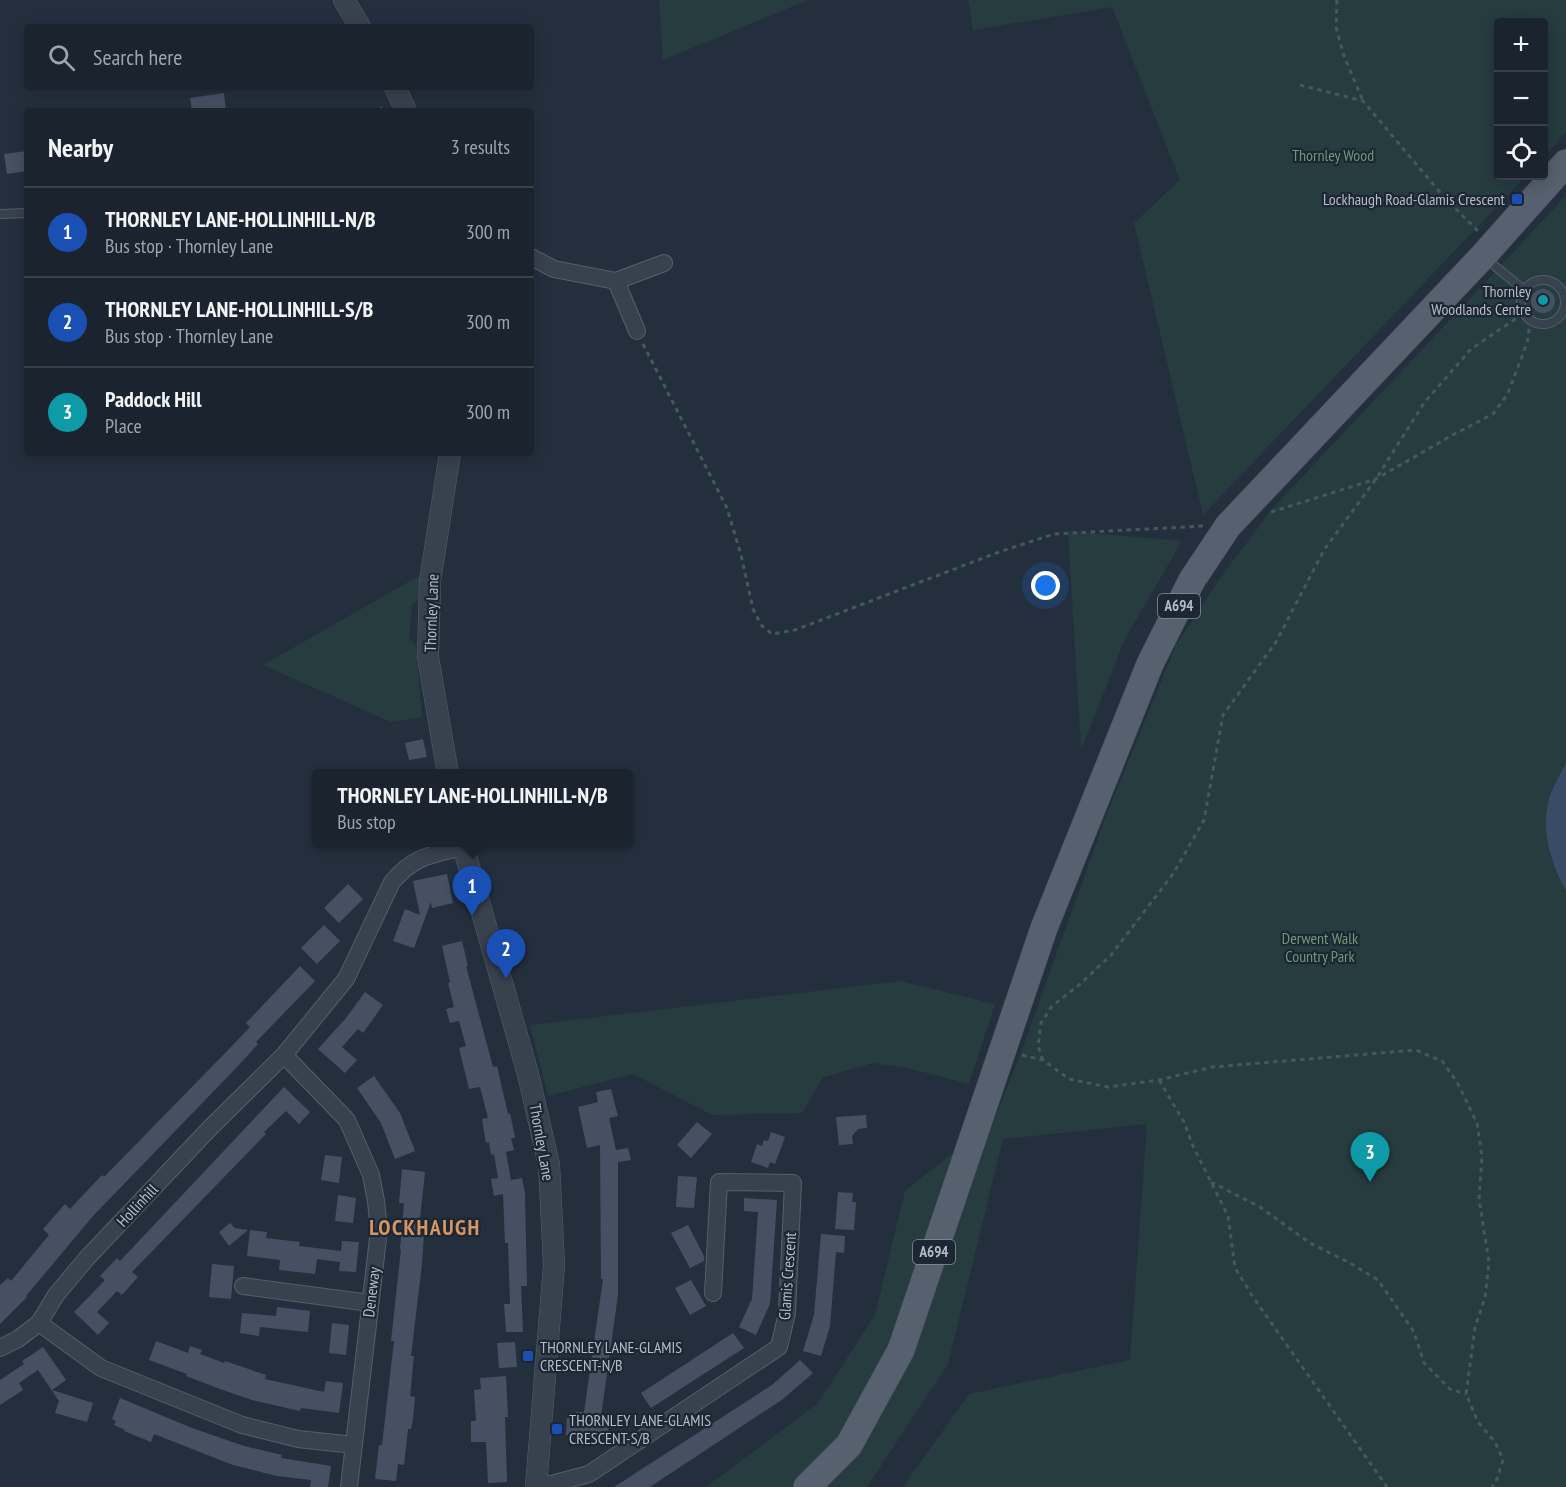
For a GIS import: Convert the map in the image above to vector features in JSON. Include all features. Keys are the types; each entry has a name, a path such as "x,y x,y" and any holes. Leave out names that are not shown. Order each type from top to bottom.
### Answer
{"main road":[{"name":"A694","path":"807,1487 849,1445 901,1350 1044,928 1150,664 1192,580 1228,526 1483,256 1566,164"}],"street":[{"path":"344,0 358,24"},
{"path":"534,259 554,269 616,281 664,263"},
{"path":"616,281 637,331"},
{"name":"Thornley Lane","path":"447,769 428,657 430,581 450,456"},
{"name":"Hollinhill","path":"39,1323 56,1295 87,1258 210,1128 284,1055 346,979 392,882 414,861 456,847"},
{"name":"Thornley Lane","path":"463,847 528,1074 549,1165 554,1265 538,1487"},
{"name":"Deneway","path":"284,1055 347,1120 371,1175 376,1201 379,1230 349,1487"},
{"name":"Glamis Crescent","path":"538,1487 590,1474 779,1347 787,1313 793,1183 720,1182 713,1293"},
{"path":"243,1286 370,1303"},
{"path":"0,1348 18,1339 39,1323 102,1368 242,1425 298,1439 354,1445"}],"lane":[{"path":"0,214 24,213"},
{"path":"1483,256 1524,290"},
{"path":"1545,279 1553,282 1561,287 1565,295 1564,314 1548,324 1539,324 1527,317 1521,306 1524,290 1536,280 1545,279"}],"path":[{"path":"1337,0 1336,27 1344,56 1363,101 1443,196 1477,229"},
{"path":"1300,85 1363,101"},
{"path":"1043,1060 1038,1046 1041,1023 1052,1006 1111,955 1173,874 1204,820 1223,715 1276,642 1324,550 1376,479 1424,403 1471,349 1492,333 1527,317 1528,339 1507,395 1493,414 1376,479 1262,515"},
{"path":"637,331 727,508 741,555 753,609 761,625 772,634 795,630 999,552 1054,534 1177,526 1228,526"},
{"path":"1002,1052 1043,1060 1069,1079 1108,1087 1158,1080 1212,1067 1416,1050 1442,1061 1457,1082 1477,1123 1482,1156 1479,1199 1489,1262 1485,1298 1475,1327 1466,1394 1478,1422 1495,1442 1503,1460 1492,1487"},
{"path":"1158,1080 1184,1122 1228,1216 1235,1268 1387,1487"},
{"path":"1211,1181 1260,1207 1310,1243 1378,1280 1414,1332 1424,1363 1450,1389 1466,1394"}],"green space":[{"path":"659,0 808,0 663,60"},
{"name":"Thornley Wood","path":"968,0 1566,0 1566,132 1548,152 1548,18 1494,18 1494,180 1522,180 1203,515 1134,223 1180,180 1112,7 973,30"},
{"name":"Derwent Walk Country Park","path":"1566,196 1566,763 1552,791 1550,854 1566,891 1566,1487 903,1487 969,1394 1130,1360 1147,1124 1003,1139 948,1364 867,1487 706,1487 818,1403 875,1315 905,1191 950,1155 985,1142 1020,1055 1107,814 1176,645 1223,574 1273,508"},
{"path":"1068,531 1182,541 1125,639 1081,750"},
{"path":"419,576 419,599 412,605 409,638 416,645 422,717 391,722 263,665"},
{"path":"900,981 995,1004 969,1084 907,1068 873,1063 823,1077 802,1113 712,1115 633,1074 548,1096 530,1025"}],"water":[{"path":"1566,763 1566,891 1551,856 1546,818 1551,793"}],"building":[{"path":"224,93 226,108 192,108 190,98"},
{"path":"24,151 24,171 7,174 4,154"},
{"name":"Thornley Woodlands Centre","path":"1543,289 1548,290 1554,296 1554,306 1548,312 1543,313 1538,312 1532,306 1531,301 1532,296 1538,290"},
{"path":"423,739 427,757 409,760 405,743"},
{"path":"447,874 453,903 432,908 431,902 414,948 393,941 405,909 420,915 413,881"},
{"path":"348,884 363,899 339,923 324,908"},
{"path":"324,925 340,941 317,964 301,948"},
{"path":"462,941 468,966 466,966 493,1067 497,1066 508,1114 510,1113 515,1138 511,1138 514,1150 506,1152 511,1180 522,1178 525,1193 527,1286 521,1286 523,1332 506,1332 504,1304 510,1304 508,1243 505,1243 503,1194 494,1196 491,1179 498,1178 494,1154 491,1155 489,1142 486,1143 482,1119 488,1118 480,1087 469,1089 459,1048 466,1046 459,1021 450,1023 446,1009 454,1007 442,946"},
{"path":"300,966 315,981 256,1042 258,1044 238,1066 93,1216 27,1297 0,1324 0,1285 8,1278 11,1281 49,1235 43,1229 65,1204 70,1209 102,1175 104,1177 250,1027 246,1023"},
{"path":"365,992 383,1005 363,1033 358,1029 342,1047 357,1060 345,1073 318,1049 346,1018"},
{"path":"374,1076 400,1113 415,1151 395,1159 381,1123 357,1088"},
{"path":"284,1087 310,1112 299,1124 286,1111 264,1132 266,1134 132,1272 138,1277 122,1295 117,1291 97,1312 109,1323 98,1335 74,1312 105,1280 100,1276 117,1258 120,1261"},
{"path":"611,1089 618,1116 609,1118 616,1150 628,1148 631,1160 618,1162 618,1295 601,1416 609,1417 608,1437 566,1435 567,1418 575,1418 576,1412 584,1412 603,1279 601,1279 600,1145 587,1148 578,1107 598,1102 596,1092"},
{"path":"866,1115 867,1128 858,1129 852,1136 853,1144 839,1145 836,1117"},
{"path":"697,1122 712,1134 691,1158 677,1145"},
{"path":"771,1132 785,1137 775,1164 770,1162 768,1168 751,1162 757,1144 762,1146 764,1140 768,1141"},
{"path":"325,1155 342,1157 339,1183 321,1180"},
{"path":"402,1169 425,1172 420,1218 425,1219 411,1356 414,1356 410,1396 415,1397 413,1420 411,1429 408,1429 404,1465 398,1464 396,1481 375,1479 379,1445 382,1445 394,1341 391,1341 404,1203 399,1203"},
{"path":"678,1176 697,1177 694,1208 676,1207"},
{"path":"838,1192 853,1193 852,1202 856,1202 854,1230 835,1229"},
{"path":"338,1195 356,1198 353,1223 335,1221"},
{"path":"744,1198 777,1200 770,1304 756,1335 739,1327 752,1299 758,1212 744,1211"},
{"path":"230,1223 235,1228 248,1230 229,1246 219,1232"},
{"path":"688,1225 704,1256 704,1261 690,1268 671,1233"},
{"path":"250,1230 267,1232 266,1238 300,1242 299,1246 341,1251 342,1241 359,1242 356,1272 339,1271 340,1262 317,1259 315,1274 279,1270 280,1260 247,1256"},
{"path":"821,1234 845,1236 844,1253 836,1252 830,1326 821,1356 803,1351 814,1315"},
{"path":"212,1264 234,1266 231,1299 209,1297"},
{"path":"691,1280 706,1306 690,1315 675,1288"},
{"path":"277,1307 310,1311 308,1332 260,1327 259,1336 240,1333 242,1313 276,1316"},
{"path":"332,1323 349,1325 346,1355 329,1353"},
{"path":"733,1333 744,1348 651,1408 641,1393"},
{"path":"156,1341 188,1353 190,1346 202,1350 200,1354 266,1375 265,1379 324,1392 326,1381 343,1383 339,1413 301,1408 300,1411 252,1400 186,1376 187,1374 149,1360"},
{"path":"515,1342 517,1367 499,1368 497,1343"},
{"path":"43,1347 66,1380 52,1390 93,1403 87,1422 55,1413 59,1401 38,1370 19,1383 23,1390 0,1405 0,1380 24,1364 22,1361"},
{"path":"800,1360 813,1373 783,1399 650,1487 614,1487 772,1385"},
{"path":"506,1376 507,1482 488,1483 486,1442 471,1442 471,1421 476,1421 474,1390 481,1389 480,1378"},
{"path":"120,1398 192,1428 244,1446 282,1455 281,1458 331,1466 328,1487 310,1487 311,1480 277,1476 233,1465 154,1434 151,1442 124,1431 114,1425 116,1421 112,1419"}],"place":[{"name":"Lockhaugh Road-Glamis Crescent","path":"1517,199"},
{"name":"Thornley Woodlands Centre","path":"1543,300"},
{"name":"THORNLEY LANE-HOLLINHILL-N/B","path":"472,916"},
{"name":"THORNLEY LANE-HOLLINHILL-S/B","path":"506,979"},
{"name":"Paddock Hill","path":"1370,1182"},
{"name":"THORNLEY LANE-GLAMIS CRESCENT-N/B","path":"528,1356"},
{"name":"THORNLEY LANE-GLAMIS CRESCENT-S/B","path":"557,1429"}],"district":[{"name":"LOCKHAUGH","path":"425,1227"}]}
